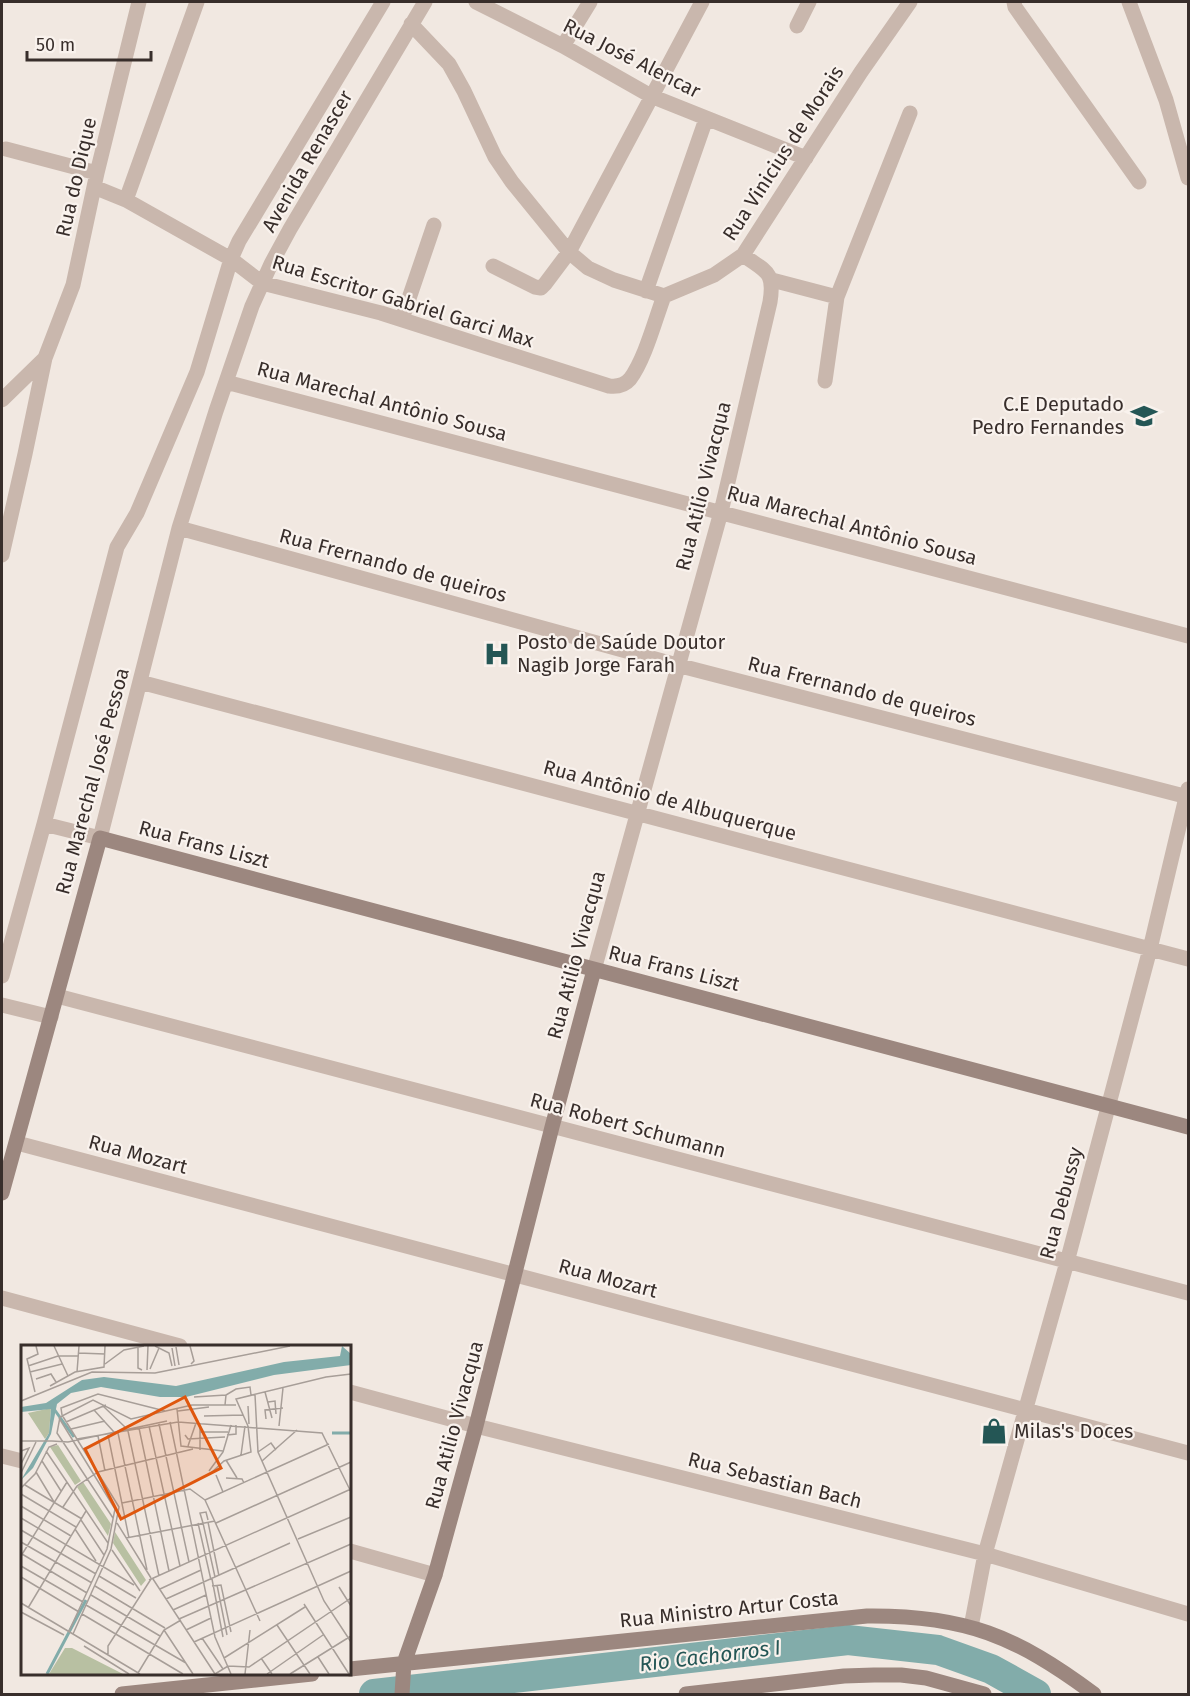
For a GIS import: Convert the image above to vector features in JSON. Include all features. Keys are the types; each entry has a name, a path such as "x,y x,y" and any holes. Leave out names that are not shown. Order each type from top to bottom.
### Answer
{"street":[{"name":"Rua do Dique","path":"45,358 74,285 96,180 139,2"},
{"path":"126,200 197,2"},
{"name":"Avenida Renascer","path":"197,372 231,259 239,241 383,2"},
{"name":"Avenida Renascer","path":"226,382 252,306 290,229 425,2"},
{"name":"Rua José Alencar","path":"476,2 563,46 651,96 806,158"},
{"path":"563,46 590,2"},
{"path":"493,266 541,288 569,252 702,2"},
{"path":"797,26 809,2"},
{"name":"Rua Vinicius de Morais","path":"664,297 714,275 743,255 861,72 910,2"},
{"path":"1014,2 1015,7 1139,182"},
{"path":"1129,2 1166,100 1188,178"},
{"path":"411,24 449,64 495,157 569,252 588,268 664,297"},
{"path":"825,381 837,297 910,113"},
{"path":"646,291 706,119"},
{"name":"Rua Escritor Gabriel Garci Max","path":"6,149 96,180 126,200 231,259 262,283 402,319 599,383 619,387 629,380 645,349 664,297"},
{"path":"402,319 434,225"},
{"path":"743,255 768,272 772,280 837,297"},
{"name":"Rua Atilio Vivacqua","path":"402,1695 403,1670 435,1575 476,1426 552,1127 636,812 721,512 770,302 772,280"},
{"path":"2,400 45,358"},
{"path":"2,555 45,358"},
{"name":"Rua Marechal José Pessoa","path":"2,976 117,547 137,513 197,372"},
{"name":"Rua Marechal José Pessoa","path":"2,1190 17,1143 100,838 179,528 226,382"},
{"name":"Rua Marechal Antônio Sousa","path":"226,382 1188,636"},
{"name":"Rua Frernando de queiros","path":"179,528 677,665 1188,794"},
{"name":"Rua Antônio de Albuquerque","path":"141,682 1188,959"},
{"name":"Rua Debussy","path":"971,1627 986,1554 1067,1262 1150,949 1188,794"},
{"name":"Rua Frans Liszt","path":"44,824 1188,1126"},
{"name":"Rua Robert Schumann","path":"57,996 1188,1293"},
{"path":"2,1005 51,1017"},
{"name":"Rua Mozart","path":"17,1143 1188,1453"},
{"path":"2,1298 173,1345"},
{"name":"Rua Sebastian Bach","path":"351,1392 476,1426 986,1554 1188,1614"},
{"path":"2,1456 21,1461"},
{"path":"351,1551 435,1575"},
{"name":"Rua Ministro Artur Costa","path":"351,1669 403,1670 867,1616 906,1616 945,1620 1012,1642 1035,1654 1094,1695"},
{"path":"122,1695 303,1675"},
{"path":"686,1695 844,1676 874,1675 926,1678 984,1695"}],"waterway":[{"name":"Rio Cachorros I","path":"374,1694 848,1640 938,1650 991,1669 1036,1694"}],"place":[{"name":"C.E Deputado Pedro Fernandes","path":"1144,416"},
{"name":"Posto de Saúde Doutor Nagib Jorge Farah","path":"497,654"},
{"name":"Milas's Doces","path":"994,1431"}]}
